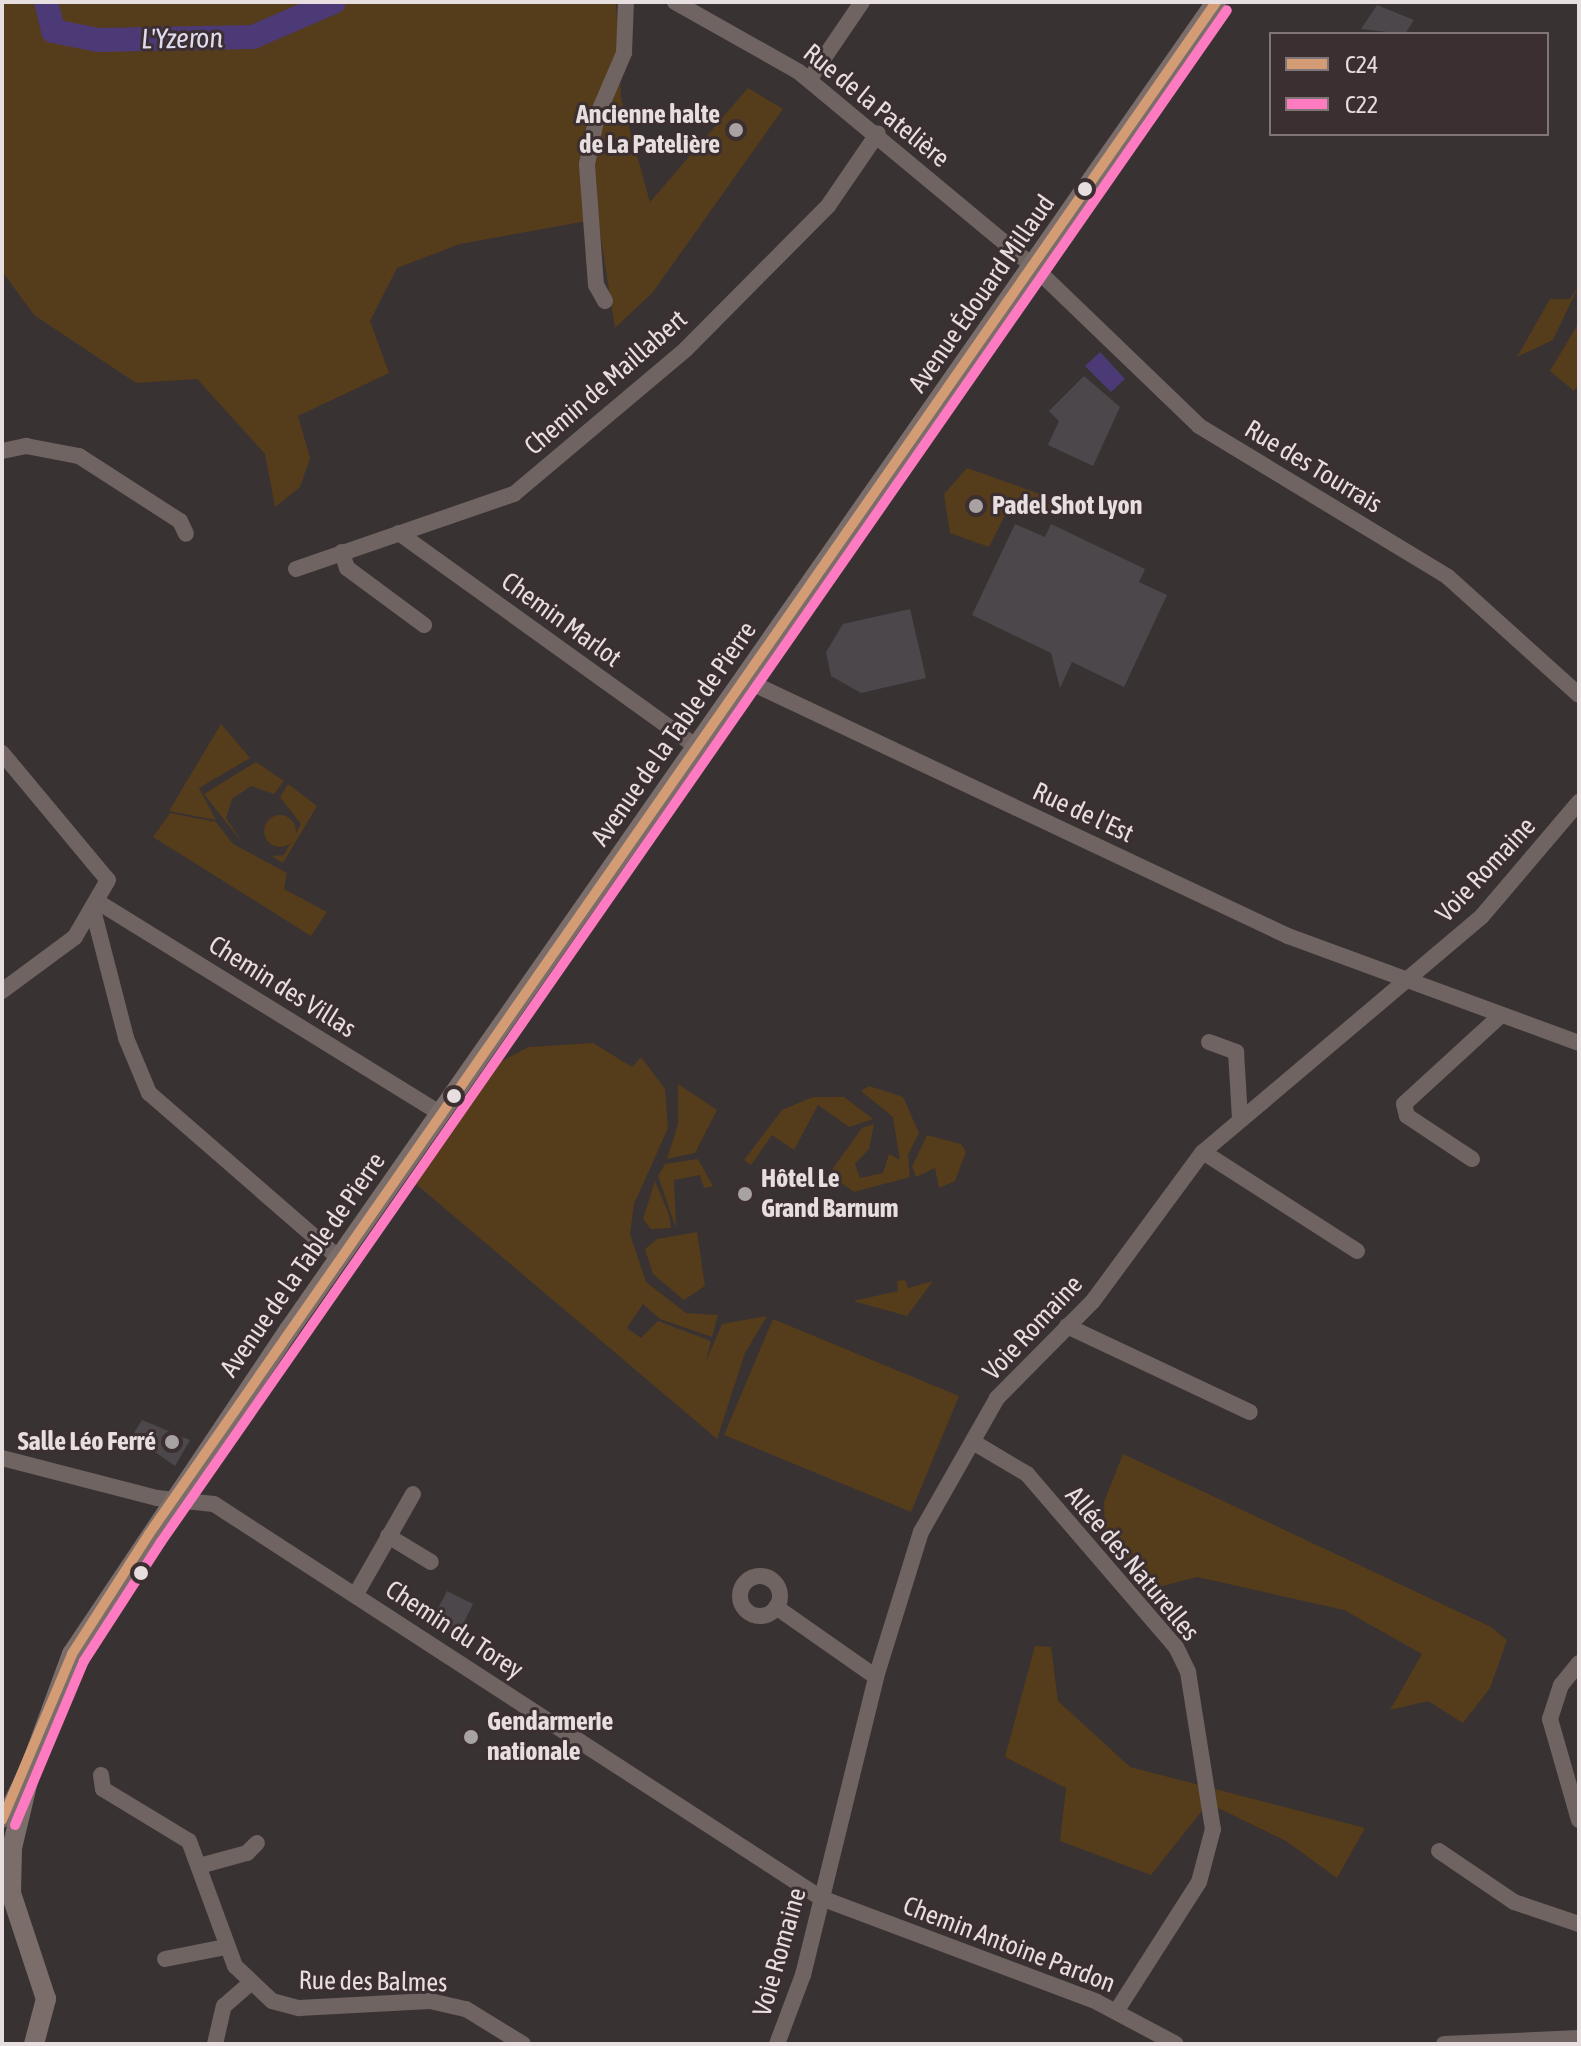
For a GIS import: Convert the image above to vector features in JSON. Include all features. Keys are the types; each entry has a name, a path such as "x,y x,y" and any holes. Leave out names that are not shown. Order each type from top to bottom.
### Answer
{"main road":[{"name":"Avenue Édouard Millaud","path":"816,574 1034,267 1216,2"},
{"name":"Avenue de la Table de Pierre","path":"34,2044 46,1999 43,1977 17,1914 9,1872 33,1760 72,1654 174,1498 339,1258 816,574"}],"street":[{"path":"605,301 596,285 587,164 597,116 624,53 626,2"},
{"name":"Rue de la Patelière","path":"675,2 771,52 804,76 878,133 1034,267"},
{"path":"804,76 862,2"},
{"name":"Chemin de Maillabert","path":"296,569 514,494 705,330 828,206 878,133"},
{"name":"Rue des Tourrais","path":"1034,267 1199,426 1448,577 1579,695"},
{"path":"2,451 26,446 79,456 180,521 186,534"},
{"name":"Chemin Marlot","path":"399,533 695,746"},
{"path":"342,552 347,568 424,625"},
{"name":"Rue de l'Est","path":"743,679 1288,936 1407,978 1499,1017 1579,1043"},
{"path":"2,753 108,880 96,906 75,937 2,991"},
{"name":"Voie Romaine","path":"777,2044 821,1898 876,1677 921,1532 1015,1375 1093,1301 1203,1152 1482,916 1579,802"},
{"path":"96,906 126,1038 149,1093 339,1258"},
{"name":"Chemin des Villas","path":"96,906 441,1114"},
{"path":"1472,1159 1407,1116 1404,1104 1499,1017"},
{"path":"1209,1042 1236,1052 1240,1120"},
{"path":"1203,1152 1357,1251"},
{"path":"1067,1326 1250,1412"},
{"name":"Allée des Naturelles","path":"973,1442 1027,1474 1104,1570 1176,1647 1188,1672 1213,1829 1199,1882 1116,2012"},
{"name":"Chemin du Torey","path":"2,1458 174,1498 214,1504 821,1898"},
{"path":"356,1594 413,1494"},
{"path":"388,1536 431,1562"},
{"path":"776,1607 876,1677"},
{"path":"1579,1663 1561,1685 1550,1719 1579,1820"},
{"path":"2,1820 33,1760"},
{"path":"101,1775 103,1789 189,1841 203,1865 225,1947 248,1985 224,2006 215,2044"},
{"path":"203,1865 247,1853 257,1843"},
{"path":"1439,1851 1490,1889 1579,1924"},
{"name":"Chemin Antoine Pardon","path":"821,1898 1116,2012 1173,2043"},
{"path":"165,1959 225,1947"},
{"name":"Rue des Balmes","path":"248,1985 299,2008 430,2001 466,2009 523,2044"},
{"path":"1444,2044 1579,2038"}],"shaded area":[{"path":"2,2 616,2 621,98 650,202 748,88 783,109 653,292 615,328 598,219 460,244 397,268 370,321 389,373 298,416 310,458 300,487 275,507 265,454 197,379 136,383 34,315 2,271"},
{"path":"1579,285 1553,340 1517,357 1550,299 1570,299"},
{"path":"1579,322 1579,383 1574,391 1550,371"},
{"path":"1100,352 1125,379 1111,392 1085,366"},
{"name":"Padel Shot Lyon","path":"967,468 1060,501 1055,517 1012,501 989,547 950,533 944,494"},
{"path":"221,724 250,758 199,788 216,820 169,811"},
{"path":"256,762 284,781 274,794 251,786 232,799 226,818 244,845 204,794"},
{"path":"288,784 317,806 283,863 272,856 284,855 301,824 280,797"},
{"path":"170,813 216,822 233,844 287,873 284,889 327,912 311,936 153,837"},
{"path":"280,815 291,820 296,831 291,842 280,847 269,842 264,831 269,820"},
{"path":"593,1043 632,1067 641,1057 665,1089 668,1128 634,1204 630,1234 646,1282 686,1313 718,1315 712,1337 660,1319 643,1304 627,1328 641,1338 658,1321 711,1341 706,1362 722,1324 767,1316 745,1353 717,1439 416,1184 498,1063 529,1047"},
{"path":"678,1084 717,1110 695,1153 667,1159 678,1124"},
{"path":"869,1086 903,1097 919,1133 908,1155 910,1177 854,1192 829,1174 862,1128 874,1124 869,1149 855,1164 860,1178 883,1173 889,1154 900,1160 893,1117 861,1091"},
{"path":"813,1097 844,1097 873,1119 849,1127 818,1105 794,1150 772,1135 751,1165 744,1160 782,1110"},
{"path":"927,1135 961,1144 966,1152 955,1181 939,1188 935,1168 916,1177 912,1167"},
{"path":"698,1159 713,1186 704,1188 700,1175 674,1180 676,1228 658,1176 665,1164"},
{"path":"655,1181 671,1228 651,1229 643,1219"},
{"path":"697,1232 705,1286 684,1300 653,1274 645,1249 657,1239"},
{"path":"905,1280 908,1288 933,1281 907,1316 853,1301 898,1291 897,1281"},
{"path":"773,1319 959,1396 911,1512 724,1435"},
{"path":"1123,1454 1491,1627 1507,1640 1490,1688 1463,1723 1428,1701 1390,1710 1422,1654 1344,1610 1197,1577 1159,1587 1105,1538 1104,1502"},
{"path":"1035,1646 1051,1647 1058,1701 1130,1767 1365,1828 1337,1878 1286,1841 1208,1803 1151,1875 1060,1841 1066,1788 1005,1757"}],"building":[{"path":"1377,5 1414,20 1406,32 1361,29"},
{"path":"1084,376 1120,407 1093,466 1048,445 1059,421 1049,411"},
{"path":"1015,524 1045,537 1051,524 1145,569 1139,582 1167,595 1124,687 1072,662 1060,688 1051,653 972,615"},
{"path":"910,609 926,678 861,693 831,676 826,652 843,624"},
{"name":"Salle Léo Ferré","path":"142,1420 190,1440 175,1466 132,1436"},
{"path":"447,1591 473,1604 457,1636 431,1622"}],"waterway":[{"name":"L'Yzeron","path":"46,2 53,31 98,40 253,37 334,2"}],"transit line":[{"name":"C24","path":"2,1820 72,1654 149,1534 1216,2"},
{"name":"C22","path":"15,1825 84,1661 161,1542 1227,10"}],"place":[{"name":"Ancienne halte de La Patelière","path":"736,130"},
{"name":"Padel Shot Lyon","path":"976,506"},
{"name":"Hôtel Le Grand Barnum","path":"745,1194"},
{"name":"Salle Léo Ferré","path":"172,1442"},
{"name":"Gendarmerie nationale","path":"471,1737"}]}
